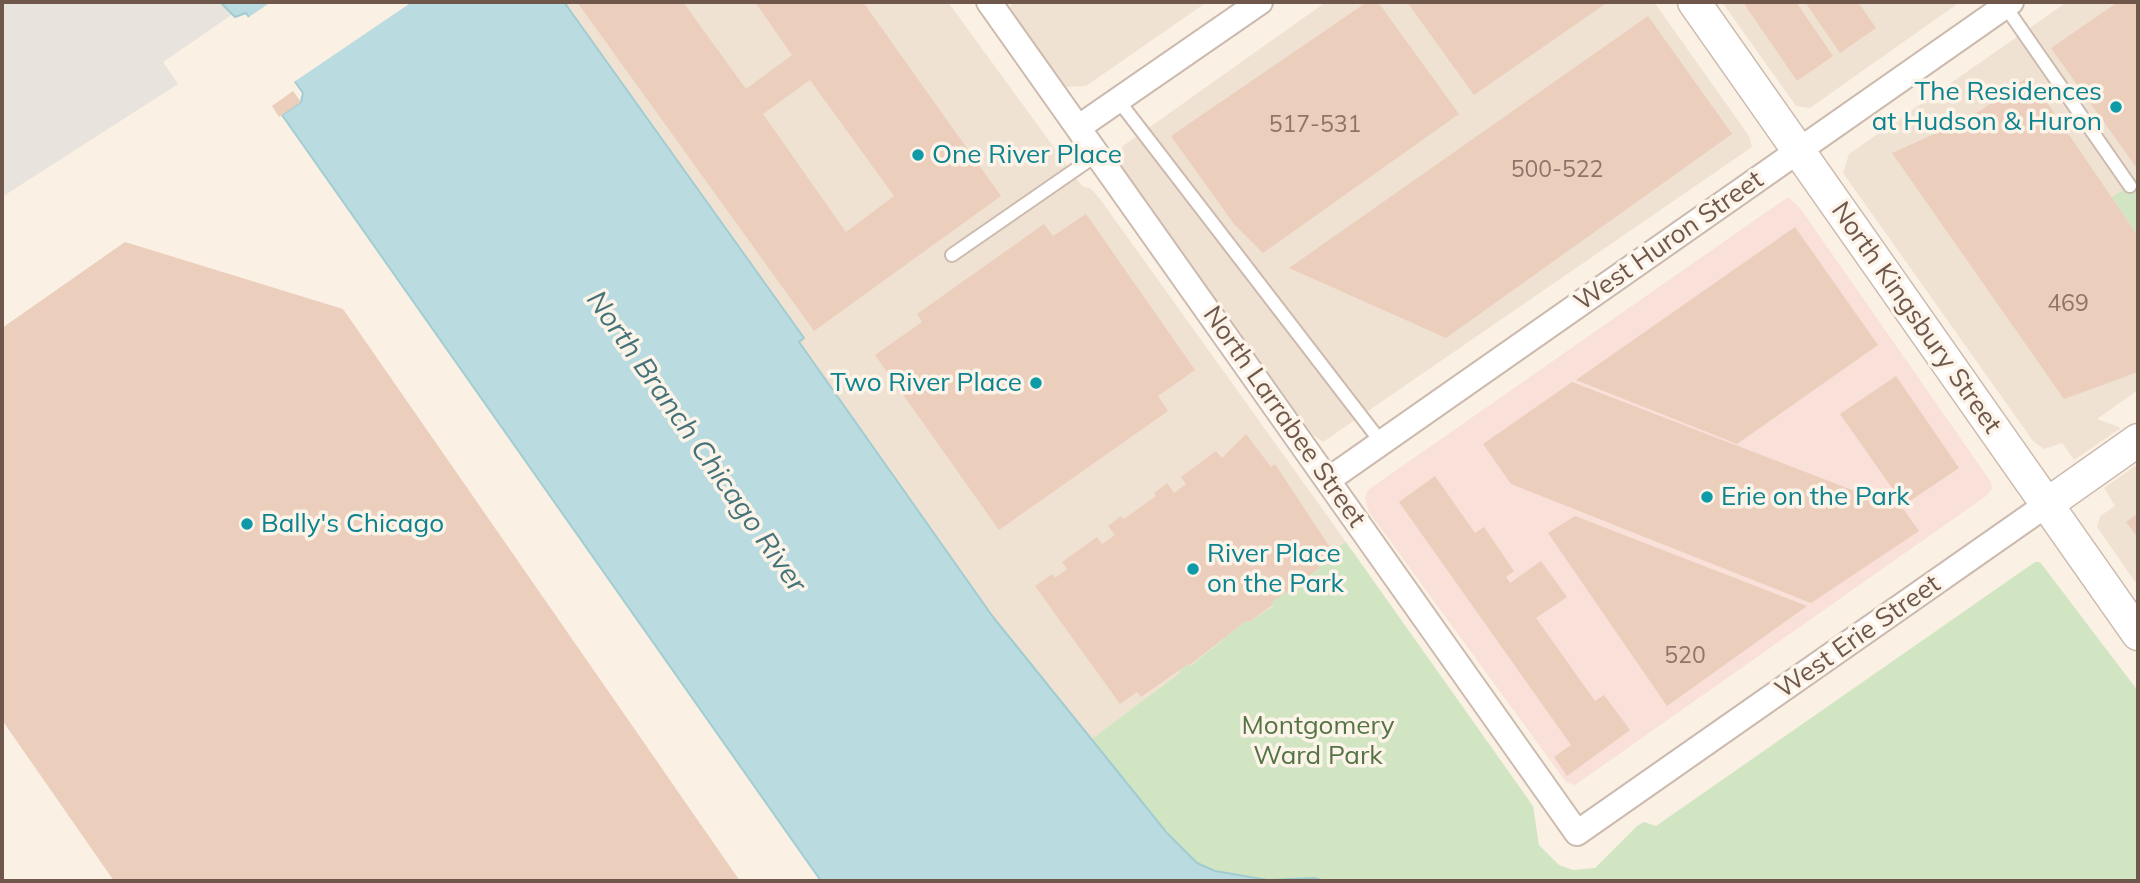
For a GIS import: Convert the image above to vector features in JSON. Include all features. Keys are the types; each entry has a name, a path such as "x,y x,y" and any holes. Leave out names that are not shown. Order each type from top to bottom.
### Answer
{"street":[{"name":"North Larrabee Street","path":"989,2 1577,833"},
{"path":"1079,127 1260,2"},
{"name":"North Kingsbury Street","path":"1694,2 2138,634"},
{"name":"West Huron Street","path":"1328,480 2008,4"},
{"name":"West Erie Street","path":"1577,833 2138,440"}],"lane":[{"path":"2008,4 2130,186"},
{"path":"1118,100 1381,442"},
{"path":"952,255 1098,154"}],"shaded area":[{"path":"2,2 220,2 233,14 163,62 178,84 2,197"},
{"path":"564,2 948,2 1082,186 1091,189 1100,199 1346,542 1320,568 1272,603 1273,605 1179,670 1181,673 1090,740 993,617 798,342 803,338"},
{"path":"1012,2 1207,2 1086,86 1066,87 1010,11"},
{"path":"1326,2 1654,2 1749,136 1752,147 1323,442 1312,434 1119,166 1118,160 1123,146"},
{"path":"1722,2 1960,2 1810,108 1796,106"},
{"path":"2067,2 2138,2 2138,390 2097,419 2121,428 2074,460 2062,443 2044,449 2033,441 1843,173 1849,154"},
{"path":"1788,197 1800,208 1991,482 1992,489 1986,496 1575,785 1566,782 1369,512 1365,498 1368,490"},
{"path":"2135,466 2138,469 2138,586 2097,527 2100,516 2115,506 2104,488"}],"green space":[{"path":"2138,180 2138,236 2112,197"},
{"name":"Montgomery Ward Park","path":"1346,542 1533,806 1539,845 1559,865 1573,870 1595,868 1637,826 1644,822 1656,826 2035,562 2040,562 2138,691 2138,881 1325,881 1314,878 1268,880 1215,871 1197,863 1182,849 1090,740 1247,620 1249,622 1273,606 1271,603 1319,569 1316,563"}],"water":[{"name":"North Branch Chicago River","path":"220,2 564,2 804,338 799,342 993,617 1167,833 1197,863 1215,871 1268,880 1314,878 1325,881 821,881 282,115 301,102 303,93 246,13 235,17"}],"pier":[{"path":"271,2 412,2 291,84 246,19"}],"building":[{"name":"One River Place","path":"577,2 683,2 746,89 792,55 755,2 863,2 1001,196 814,331","holes":["810,80 894,196 846,232 763,114"]},
{"path":"1367,2 1378,2 1459,114 1263,253 1234,224 1171,136"},
{"path":"1407,2 1608,2 1474,95"},
{"path":"1743,2 1796,2 1833,56 1797,81"},
{"path":"1805,2 1858,2 1876,28 1840,53"},
{"name":"The Residences at Hudson & Huron","path":"2118,2 2138,2 2136,167 2051,48"},
{"path":"1648,16 1732,134 1446,338 1289,268"},
{"path":"2029,76 2138,236 2138,372 2064,399 1892,153 1970,118"},
{"path":"293,91 301,102 279,117 272,106"},
{"name":"Two River Place","path":"1086,214 1195,370 1158,396 1168,411 999,530 875,355 922,322 917,314 1044,224 1053,236"},
{"path":"1795,227 1878,345 1737,444 1576,380"},
{"name":"Bally's Chicago","path":"125,242 343,309 740,881 114,881 2,720 2,328"},
{"path":"1896,376 1959,468 1904,505 1840,414"},
{"name":"Erie on the Park","path":"1572,382 1904,510 1919,531 1811,603 1511,484 1483,444"},
{"name":"River Place on the Park","path":"1246,434 1271,467 1275,464 1333,552 1316,563 1320,568 1189,666 1188,664 1141,697 1137,692 1120,704 1035,586 1052,574 1055,578 1067,569 1062,562 1097,537 1102,544 1115,535 1108,526 1121,516 1124,519 1156,496 1154,493 1167,483 1174,493 1186,484 1181,477 1216,451 1222,458"},
{"path":"1435,476 1475,533 1484,527 1514,571 1506,577 1510,583 1541,561 1567,597 1536,618 1595,701 1604,695 1630,730 1567,776 1554,757 1571,745 1399,502"},
{"path":"2138,513 2138,538 2126,522"},
{"path":"1575,516 1807,606 1667,706 1548,533"}],"place":[{"name":"The Residences at Hudson & Huron","path":"2116,107"},
{"name":"One River Place","path":"918,155"},
{"name":"Two River Place","path":"1036,383"},
{"name":"Erie on the Park","path":"1707,497"},
{"name":"Bally's Chicago","path":"247,524"},
{"name":"River Place on the Park","path":"1193,569"}]}
